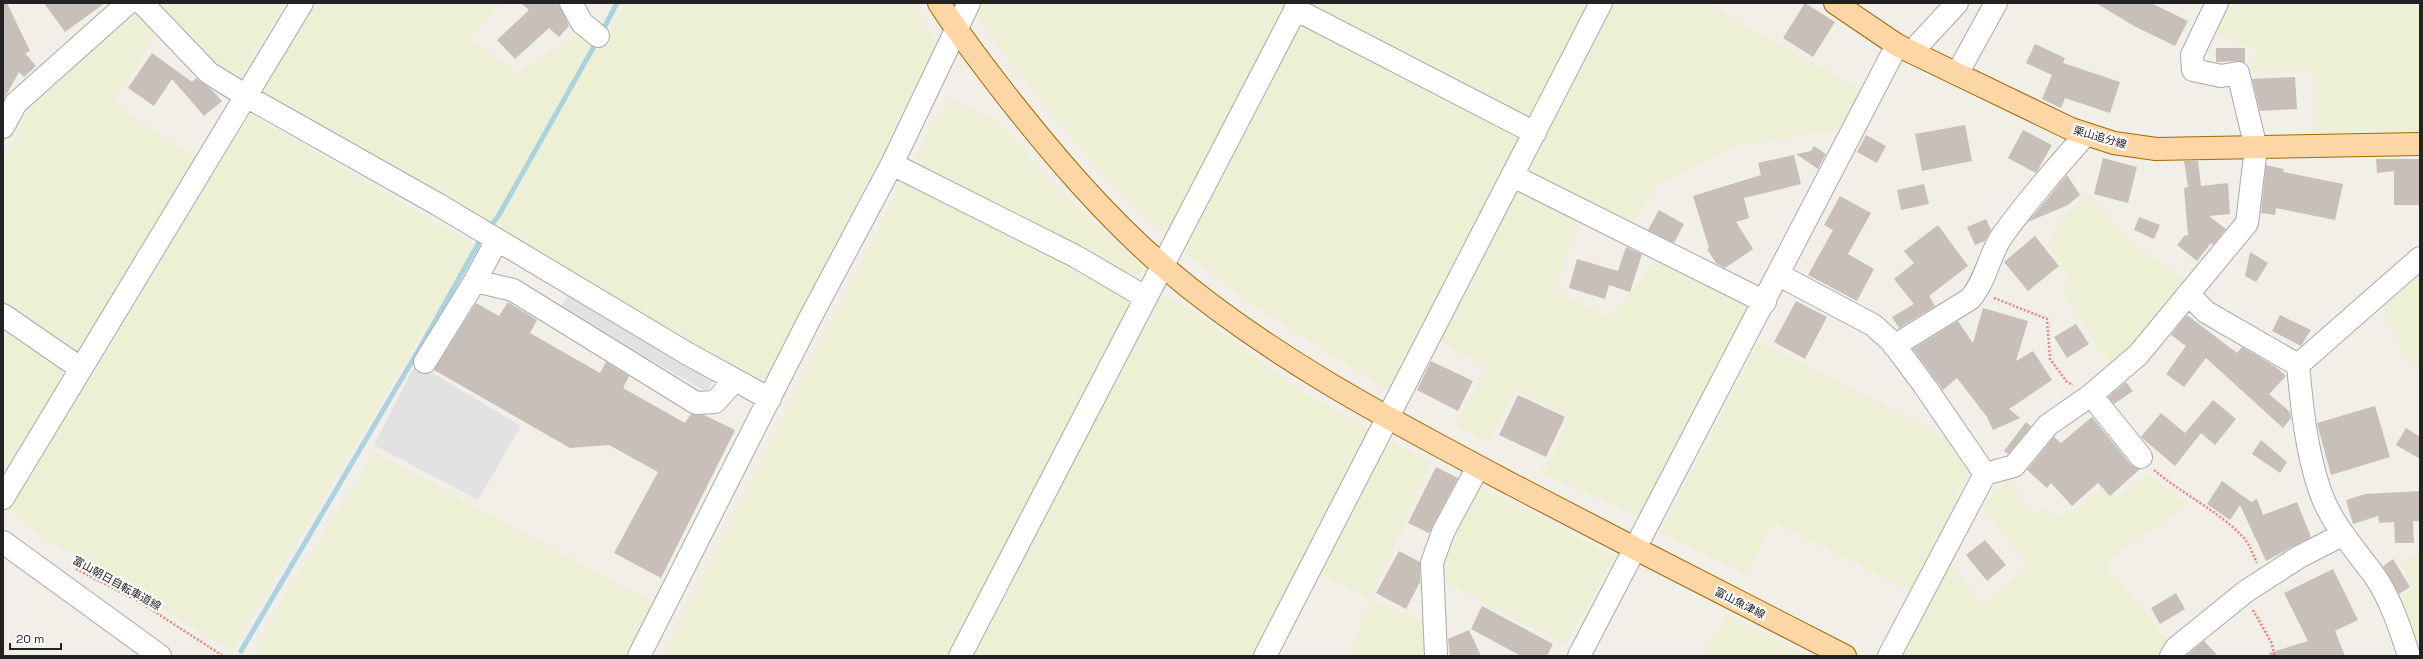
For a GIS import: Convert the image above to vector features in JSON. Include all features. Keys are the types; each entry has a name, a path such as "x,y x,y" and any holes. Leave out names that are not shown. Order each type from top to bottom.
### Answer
{"main road":[{"name":"富山魚津線","path":"939,3 955,29 1034,131 1086,192 1164,266 1245,329 1301,368 1387,419 1635,549 1845,656"},
{"name":"栗山追分線","path":"1835,3 1905,49 2071,129 2114,143 2156,149 2420,144"}],"street":[{"path":"3,127 16,103 128,3"},
{"path":"142,3 209,73 246,96 439,204 688,354 770,399"},
{"path":"3,498 80,368 302,3"},
{"path":"571,3 582,23 598,36"},
{"path":"639,656 892,164 955,29 969,3"},
{"path":"1265,656 1601,3"},
{"path":"1579,656 1779,275 1905,49 1920,43 1957,3"},
{"path":"1957,74 1996,3"},
{"path":"1889,656 1985,474 2014,466 2048,425 2091,395 2138,355 2247,223 2256,148 2238,73 2221,76 2193,70 2192,55 2211,5"},
{"path":"960,656 1146,297 1164,266 1297,6 1535,133"},
{"path":"1894,346 1970,299 1977,291 2001,237 2048,176 2086,134"},
{"path":"892,164 1075,256 1146,297"},
{"path":"1513,176 1765,302"},
{"path":"425,362 475,280 497,240"},
{"path":"2298,365 2420,258"},
{"path":"1779,275 1873,325 1894,346 1924,385 1985,474"},
{"path":"475,280 513,290 696,403 714,402 735,380"},
{"path":"2189,295 2206,312 2298,365"},
{"path":"3,315 80,368"},
{"path":"2298,365 2305,427 2320,492 2342,535 2375,576 2400,629 2409,656"},
{"path":"2091,395 2141,457"},
{"path":"1436,656 1432,563 1443,532 1478,467"},
{"path":"2172,656 2176,648 2245,592 2299,556 2342,535"},
{"path":"3,542 160,656"}],"path":[{"path":"1977,291 2048,319 2050,360 2067,382 2091,395"},
{"path":"2141,457 2172,485 2201,504 2245,539 2266,578"},
{"name":"富山朝日自転車道線","path":"70,566 138,601 223,656"},
{"path":"2245,592 2271,642 2275,656"}],"green space":[{"path":"156,3 285,3 240,80 220,75"},
{"path":"313,3 411,3 417,6 419,3 501,3 469,38 518,73 579,32 600,48 625,3 912,3 937,44 769,377 754,383 268,101 262,85"},
{"path":"983,3 1289,3 1169,239 1116,188 1053,116 1002,52 977,16"},
{"path":"1310,3 1592,3 1391,392 1256,307 1184,252"},
{"path":"1616,3 1705,3 1861,89 1843,128 1755,144 1740,144 1655,187 1631,226 1524,174"},
{"path":"2232,3 2410,3 2420,8 2420,132 2315,136 2314,72 2250,72 2257,50 2215,34"},
{"path":"135,14 142,15 157,33 113,104 199,159 79,358 3,306 3,162 28,111 44,91"},
{"path":"949,98 998,121 1050,181 1145,268 1133,279 912,161"},
{"path":"250,113 476,246 232,650 39,535 9,510"},
{"path":"903,180 1136,302 951,656 663,656"},
{"path":"1517,186 1579,218 1556,290 1610,318 1659,256 1754,303 1640,518 1542,472 1569,417 1516,390 1488,442 1455,425 1487,369 1438,340"},
{"path":"2089,194 2129,240 2189,283 2137,345 2110,366 2061,289 2073,284 2048,245 2064,215"},
{"path":"2420,274 2420,366 2407,360 2383,308"},
{"path":"1158,294 1191,310 1300,390 1372,431 1256,656 969,656"},
{"path":"3,324 71,370 3,485"},
{"path":"1759,341 1949,439 1971,468 1912,592 1773,522 1746,574 1660,533"},
{"path":"1387,441 1431,463 1370,600 1321,574"},
{"path":"374,452 656,604 630,656 252,656 267,624"},
{"path":"2149,474 2187,506 2107,561 2112,572 2171,646 2164,656 1904,656 1902,647 1949,562 1983,604 2029,566 1981,506 2011,480 2030,514 2044,508 2063,518 2108,482 2116,498"},
{"path":"1479,487 1615,556 1566,644 1439,579 1438,563"},
{"path":"2420,549 2420,656 2399,598 2415,588 2400,562 2418,555"},
{"path":"1370,600 1428,621 1430,656 1358,656 1350,652"},
{"path":"1728,615 1808,656 1706,656 1703,654"}],"shaded area":[{"path":"568,295 715,378 707,392 560,309"},
{"path":"416,363 521,426 478,500 374,445"}],"building":[{"path":"3,3 7,3 30,51 25,53 36,66 24,77 19,72 3,101"},
{"path":"44,3 105,3 65,32"},
{"path":"521,3 559,3 569,26 559,37 549,28 515,59 497,40 529,10"},
{"path":"1805,3 1835,22 1813,57 1783,38"},
{"path":"2096,3 2151,3 2188,21 2175,46 2134,26"},
{"path":"2035,44 2065,58 2063,63 2120,82 2110,113 2065,98 2061,108 2042,99 2052,75 2026,63"},
{"path":"2216,48 2245,48 2245,63 2236,61 2216,62"},
{"path":"152,53 192,82 196,78 212,90 222,101 204,116 172,79 154,106 128,88"},
{"path":"2295,77 2297,109 2260,111 2252,79"},
{"path":"1965,125 1972,161 1922,171 1915,134"},
{"path":"2023,130 2052,145 2036,173 2008,158"},
{"path":"1866,135 1886,146 1877,163 1857,152"},
{"path":"1814,146 1826,154 1818,169 1796,154 1811,151"},
{"path":"1794,155 1801,184 1744,198 1749,218 1736,222 1753,249 1725,268 1716,263 1707,249 1709,248 1693,196 1761,175 1758,163"},
{"path":"2103,158 2137,167 2128,203 2094,194"},
{"path":"2376,159 2420,159 2420,205 2394,205 2394,171 2377,173"},
{"path":"2184,161 2198,161 2201,186 2228,183 2230,214 2209,216 2226,229 2213,245 2211,243 2197,261 2177,245 2185,235 2188,236 2184,188 2188,187"},
{"path":"2266,165 2284,169 2283,172 2343,184 2335,220 2276,208 2275,215 2261,213"},
{"path":"2067,175 2080,195 2068,205 2028,222"},
{"path":"1924,184 1929,204 1901,210 1897,190"},
{"path":"1840,196 1871,213 1848,254 1874,269 1857,301 1808,275 1833,230 1824,225"},
{"path":"1659,210 1684,224 1674,243 1648,230"},
{"path":"2139,217 2160,225 2154,239 2134,230"},
{"path":"1986,219 1991,230 1985,241 1975,245 1967,227"},
{"path":"1938,225 1968,266 1929,296 1935,306 1899,328 1892,317 1914,304 1894,279 1914,263 1904,251"},
{"path":"2035,236 2059,266 2028,291 2004,262"},
{"path":"1626,247 1642,254 1630,292 1609,285 1605,299 1569,288 1577,259 1618,271"},
{"path":"2250,252 2268,263 2256,282 2245,276"},
{"path":"1796,301 1827,317 1805,359 1774,342"},
{"path":"508,302 537,320 530,333 600,373 606,362 629,376 623,388 685,423 691,414 704,415 735,430 661,578 614,553 658,472 609,445 570,448 434,370 476,303 499,316"},
{"path":"1983,308 2028,321 2016,361 2033,351 2052,380 2009,409 2020,418 1993,430 1987,417 1957,378 1943,390 1913,349 1958,321 1973,343"},
{"path":"2187,315 2237,353 2242,347 2276,367 2286,376 2269,394 2290,412 2291,418 2283,428 2206,358 2184,387 2166,374 2186,346 2171,335"},
{"path":"2280,315 2311,330 2301,346 2272,331"},
{"path":"2076,324 2089,344 2067,358 2054,337"},
{"path":"1431,361 1473,381 1458,411 1417,390"},
{"path":"2126,382 2133,391 2114,404 2108,397"},
{"path":"1518,395 1565,417 1546,457 1499,435"},
{"path":"2213,400 2236,419 2215,445 2201,433 2175,466 2141,437 2161,413 2185,433"},
{"path":"2375,406 2390,457 2331,475 2317,423"},
{"path":"2092,417 2131,465 2140,469 2110,496 2098,483 2072,506 2051,483 2047,488 2027,470 2054,437 2061,443"},
{"path":"2026,422 2031,426 2008,454 2004,451"},
{"path":"2406,428 2420,437 2420,459 2396,445"},
{"path":"2261,440 2287,462 2280,473 2252,454"},
{"path":"1436,467 1458,478 1429,533 1408,523"},
{"path":"2222,481 2251,502 2257,499 2263,515 2297,502 2311,537 2266,561 2240,505 2230,520 2207,504"},
{"path":"2420,491 2420,521 2413,521 2414,543 2395,543 2394,522 2379,523 2378,516 2353,524 2346,500 2365,494"},
{"path":"1985,540 2006,565 1987,581 1966,555"},
{"path":"1399,551 1420,562 1420,582 1406,609 1376,593"},
{"path":"2393,559 2410,587 2399,594 2383,566"},
{"path":"2333,569 2358,620 2335,631 2345,656 2270,656 2269,653 2308,641 2284,593"},
{"path":"2176,593 2185,609 2160,624 2151,608"},
{"path":"1482,606 1553,644 1547,656 1521,656 1471,629"},
{"path":"1469,630 1481,656 1450,656 1448,639"},
{"path":"2204,641 2218,656 2186,656"}],"waterway":[{"path":"602,32 617,3"},
{"path":"488,229 499,215 597,41"},
{"path":"241,651 421,346 482,237"}]}
